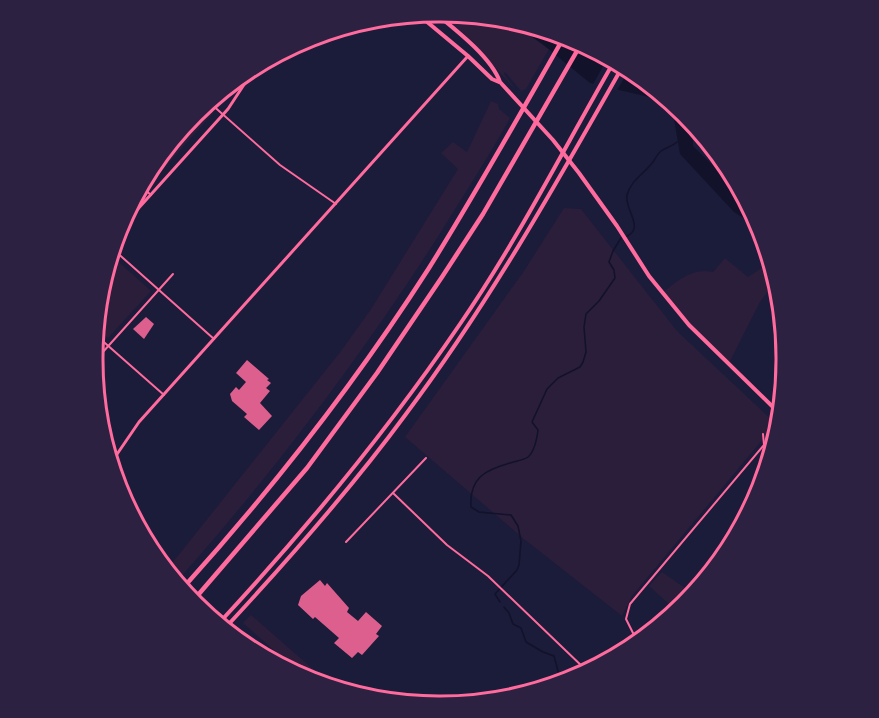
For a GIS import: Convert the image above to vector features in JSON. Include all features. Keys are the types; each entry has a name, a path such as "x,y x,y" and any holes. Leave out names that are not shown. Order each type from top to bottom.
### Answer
{"highway":[{"path":"188,582 294,458 364,364 429,268 560,45"},
{"path":"199,594 307,468 370,382 442,277 520,150 576,52"}],"main road":[{"path":"445,22 497,73 500,82 563,153 617,226 649,276 688,325 773,407"},
{"path":"428,23 492,79 500,82"},
{"path":"224,617 316,515 403,405 461,322 509,246 610,69"},
{"path":"230,622 322,520 407,414 468,327 570,162 618,74"}],"street":[{"path":"117,454 136,426 468,56"},
{"path":"139,208 223,114 242,87"},
{"path":"216,108 280,165 336,204"},
{"path":"147,192 151,195"},
{"path":"120,255 214,339"},
{"path":"103,351 173,274"},
{"path":"104,342 164,395"},
{"path":"633,634 626,618 630,604 764,445 763,434"},
{"path":"346,542 426,458"},
{"path":"393,493 447,545 502,589 580,664"}],"shaded area":[{"path":"451,22 483,25 527,34 549,49 526,89 521,91 505,72 504,74 517,92 471,40"},
{"path":"528,34 588,57 626,79 655,101 649,97 590,83"},
{"path":"491,101 498,104 499,109 510,118 439,235 379,325 282,456 182,575 172,563 341,351 371,309 458,169 441,153 453,142 467,152"},
{"path":"213,113 159,174 187,137"},
{"path":"674,118 693,138 693,146 719,172 745,219 734,212 680,154"},
{"path":"564,208 581,209 677,331 771,419 768,433 632,596 622,616 524,539 405,437 524,271"},
{"path":"725,258 748,277 763,267 770,292 760,302 728,365 662,293 692,273 713,272"},
{"path":"118,261 151,291 108,338 104,335 106,315"},
{"path":"662,572 685,588 669,605 649,586"},
{"path":"251,615 316,672 278,654 243,623"}],"pier":[{"path":"603,66 624,78 616,92 592,86"}],"building":[{"path":"146,317 154,324 144,339 133,329"},
{"path":"247,360 271,383 266,388 270,391 260,403 272,416 259,430 244,417 247,414 232,401 230,394 236,387 239,390 246,382 236,373"},
{"path":"320,580 325,586 327,583 349,608 347,612 358,621 366,612 382,626 376,634 379,636 362,655 358,652 352,658 334,643 339,638 298,605 301,596"}],"waterway":[{"path":"627,236 634,228 627,200 629,190 660,152 677,142"},
{"path":"500,602 495,594 519,565 521,541 518,526 511,515 479,512 471,507 473,489 476,482 486,472 526,458 532,451 538,430 532,422 547,389 558,378 580,367 583,362 586,352 584,327 586,314 599,301 615,278 614,270 609,262 621,238"},
{"path":"504,607 513,624 521,628 526,642 554,656 559,674"}]}
